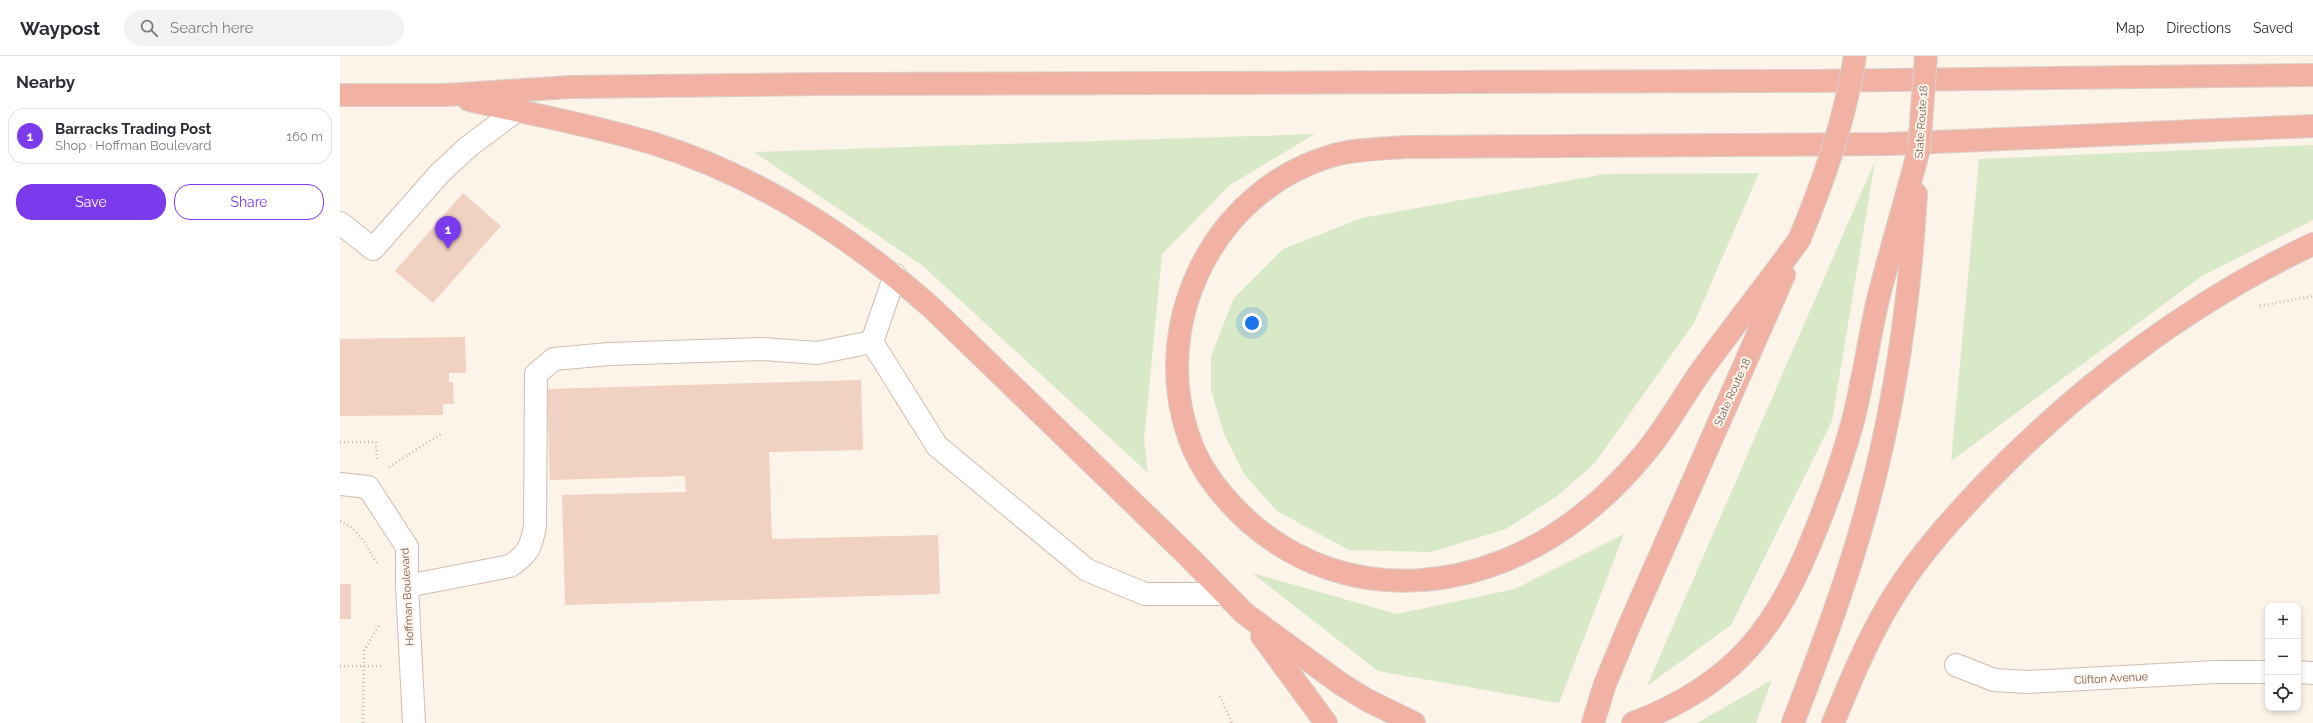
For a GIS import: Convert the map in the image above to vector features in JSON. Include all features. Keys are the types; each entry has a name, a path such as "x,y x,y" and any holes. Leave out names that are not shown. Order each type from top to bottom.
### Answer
{"highway":[{"name":"State Route 18","path":"1593,723 1605,684 1629,626 1799,240 1829,165 1851,82 1855,56"},
{"name":"State Route 18","path":"1793,723 1854,554 1886,430 1898,368 1906,307 1914,230 1926,56"},
{"path":"340,95 446,95 570,87 821,84 1295,81 1813,81 2313,75"},
{"path":"446,95 652,143 728,172 824,225 895,275 971,344 1244,613 1294,677 1326,723"},
{"path":"1799,240 1702,370 1646,452 1625,475 1581,516 1556,534 1530,549 1479,570 1445,578 1389,581 1335,571 1307,562 1262,533 1240,514 1222,494 1206,471 1193,448 1180,397 1177,354 1180,322 1196,274 1219,234 1251,201 1292,173 1333,155 1358,151 1406,147 1889,144 2313,126"},
{"path":"1633,723 1680,702 1718,678 1736,662 1768,624 1795,581 1830,494 1853,422 1878,300 1919,149"},
{"path":"1833,723 1864,650 1898,590 1945,528 1996,473 2064,409 2165,330 2236,286 2313,244"},
{"path":"1244,613 1341,684 1367,700 1414,723"}],"street":[{"path":"340,223 373,249 440,173 468,147 516,111"},
{"path":"872,342 895,275"},
{"path":"407,586 510,566 523,557 531,546 535,526 536,374 554,359 609,354 762,349 817,353 872,342"},
{"path":"872,342 938,446 1087,570 1145,594 1225,594"},
{"name":"Hoffman Boulevard","path":"340,484 368,487 407,547 407,586 414,723"},
{"name":"Clifton Avenue","path":"1956,665 1994,680 2028,682 2216,672 2265,672"},
{"path":"2301,672 2313,673"}],"path":[{"path":"2254,307 2313,296"},
{"path":"384,470 441,434"},
{"path":"340,442 376,442 377,467"},
{"path":"340,520 354,528 362,537 379,567"},
{"path":"363,723 362,666 364,651 381,620"},
{"path":"340,666 411,666"},
{"path":"1220,696 1232,723"}],"green space":[{"path":"1315,134 1230,185 1162,254 1144,440 1148,473 923,266 754,152"},
{"path":"2313,145 2313,220 2202,276 1951,461 1979,159"},
{"path":"1875,161 1832,421 1731,625 1647,686"},
{"path":"1759,173 1694,323 1594,464 1557,496 1506,529 1431,552 1349,550 1277,511 1244,474 1224,434 1211,390 1211,356 1234,298 1283,249 1362,218 1605,174"},
{"path":"1624,534 1559,703 1378,671 1252,573 1397,614 1515,589"},
{"path":"1772,680 1756,723 1697,723"}],"building":[{"path":"463,193 501,226 433,303 395,271"},
{"path":"465,337 466,373 449,373 449,382 453,382 454,404 443,404 443,415 340,416 340,339"},
{"path":"861,380 863,450 769,452 772,539 938,535 940,594 565,605 562,495 686,492 685,476 550,480 547,389"},
{"path":"340,584 351,584 351,619 340,619"}],"place":[{"name":"Barracks Trading Post","path":"448,249"}]}
